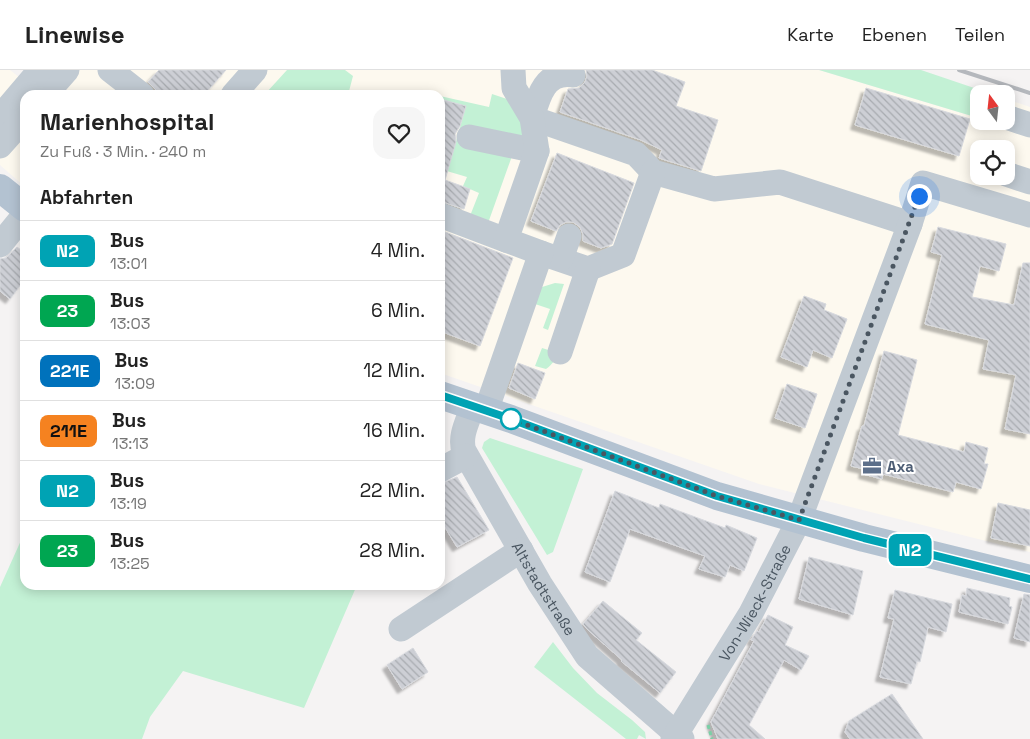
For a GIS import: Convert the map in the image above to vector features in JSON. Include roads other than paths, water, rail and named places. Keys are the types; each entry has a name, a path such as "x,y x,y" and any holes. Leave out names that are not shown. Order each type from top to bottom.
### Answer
{"main road":[{"path":"0,188 20,204"},
{"path":"445,397 717,496 864,538 1030,579"}],"street":[{"path":"23,90 40,70"},
{"path":"49,90 67,70"},
{"path":"111,70 136,90"},
{"path":"238,90 255,70"},
{"path":"513,70 514,88 532,118 636,154 653,172 714,189 780,182 910,224"},
{"path":"506,240 536,151 532,118 539,93 548,80 559,74 573,74"},
{"path":"0,117 20,94"},
{"path":"1015,120 1030,125"},
{"path":"0,146 20,124"},
{"path":"469,137 536,151"},
{"path":"445,217 588,269 623,255 653,172"},
{"path":"1015,177 1030,182"},
{"name":"Von-Wieck-Straße","path":"678,738 750,613 799,520 910,224 923,183 1030,215"},
{"path":"0,245 20,220"},
{"name":"Altstadtstraße","path":"569,236 551,256 479,409 464,432 462,443 466,456 540,584 587,656 678,738"},
{"path":"560,352 588,269"},
{"path":"445,467 466,456"},
{"path":"401,629 521,550"}],"railway":[{"path":"959,70 1030,93"}],"place":[{"name":"Axa","path":"872,466"}]}
